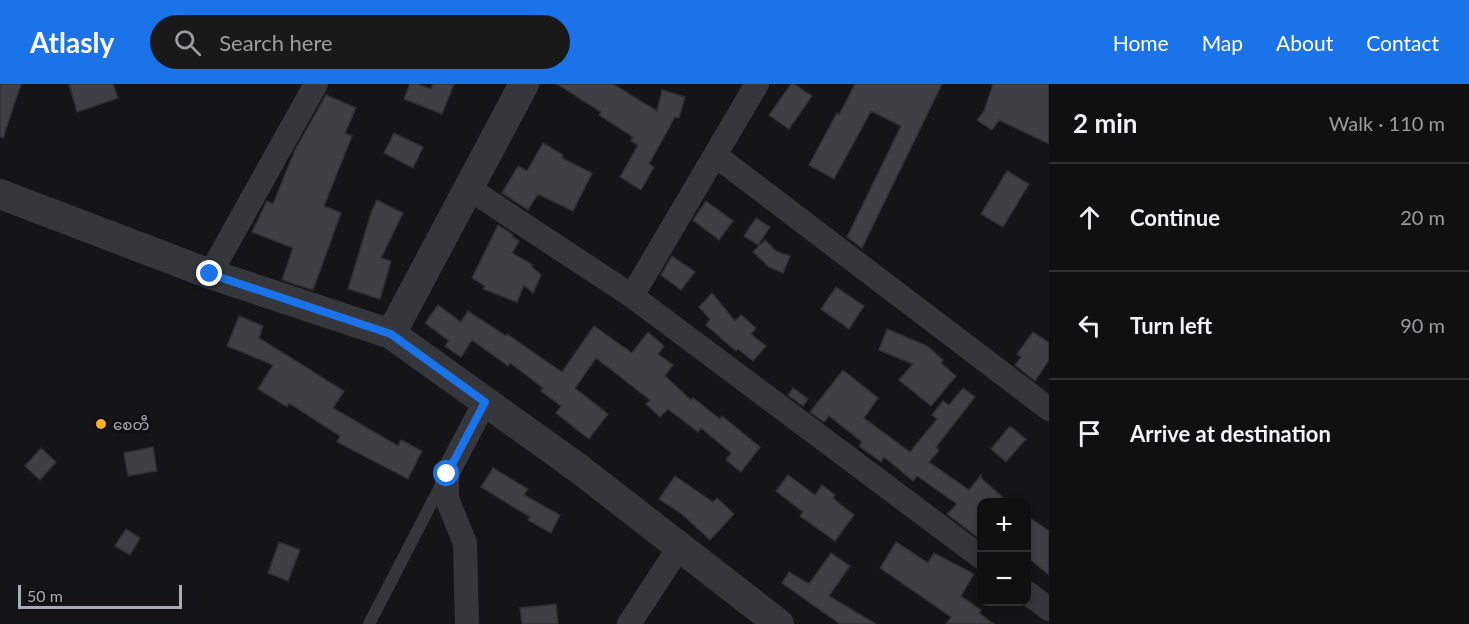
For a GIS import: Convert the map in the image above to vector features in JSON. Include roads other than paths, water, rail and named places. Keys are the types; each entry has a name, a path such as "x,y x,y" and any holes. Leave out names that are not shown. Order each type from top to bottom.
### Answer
{"street":[{"path":"210,274 316,84"},
{"path":"391,334 524,84"},
{"path":"632,296 757,84"},
{"path":"715,155 1049,409"},
{"path":"468,188 632,296 977,555"},
{"path":"0,194 210,274 391,334 578,468 779,624"},
{"path":"467,624 465,543 447,498 447,474 485,402"},
{"path":"629,624 680,546"},
{"path":"1031,596 1049,609"}],"lane":[{"path":"369,624 447,474"}],"place":[{"name":"စေတီ","path":"101,424"}]}
